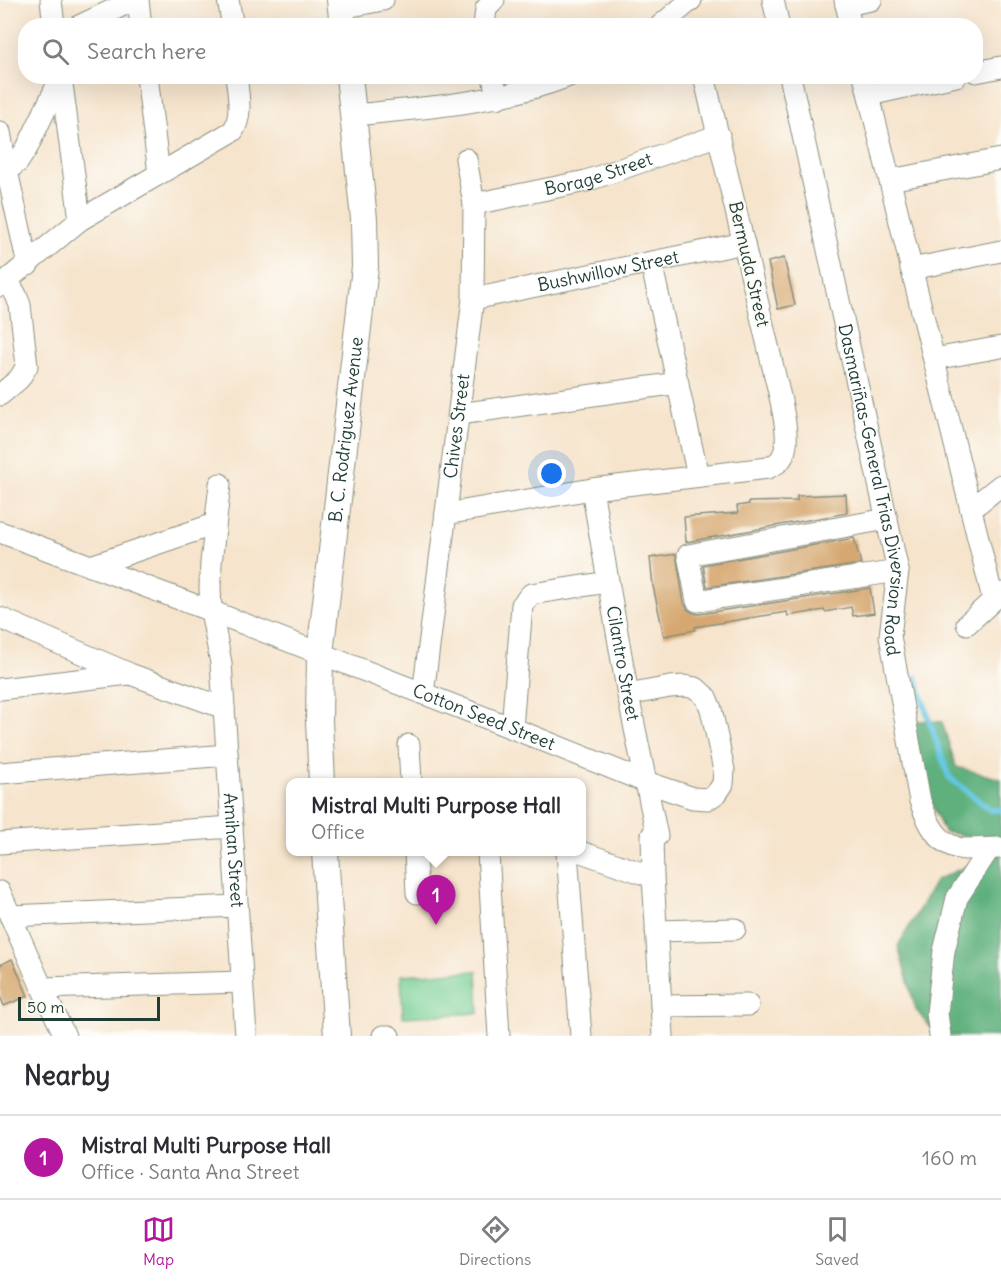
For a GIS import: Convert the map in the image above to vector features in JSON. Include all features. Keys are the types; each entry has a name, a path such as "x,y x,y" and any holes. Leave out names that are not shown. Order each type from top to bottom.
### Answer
{"street":[{"path":"51,0 53,18"},
{"path":"96,18 134,0"},
{"path":"138,0 140,18"},
{"path":"228,0 231,18"},
{"path":"341,9 383,0"},
{"path":"485,18 486,9 494,0"},
{"path":"773,0 777,18"},
{"path":"849,18 846,2 871,0"},
{"path":"669,18 688,2"},
{"path":"688,2 691,18"},
{"path":"983,70 1001,67"},
{"path":"3,174 18,162 27,148 58,84"},
{"path":"62,84 80,220"},
{"path":"148,84 159,174"},
{"path":"0,395 19,379 27,366 20,305 16,295 4,284 80,220 233,131 237,125 239,111 237,84"},
{"name":"B. C. Rodriguez Avenue","path":"322,778 319,721 320,654 365,267 364,219 350,84"},
{"path":"494,84 497,98"},
{"path":"353,115 440,107 497,98 543,84"},
{"name":"Bermuda Street","path":"698,476 768,468 778,463 784,453 786,440 781,401 706,84"},
{"name":"Dasmariñas-General Trias Diversion Road","path":"792,84 898,570 890,636 920,801 930,827 940,838 958,848 995,849"},
{"path":"884,84 866,86 971,509 997,596 967,624"},
{"path":"0,132 3,174 28,265"},
{"name":"Borage Street","path":"474,204 586,181 718,135"},
{"name":"Chives Street","path":"423,694 473,299 474,204 466,159"},
{"path":"890,180 1001,159"},
{"name":"Bushwillow Street","path":"473,299 744,243"},
{"path":"912,268 1001,251"},
{"path":"446,514 592,489 698,476 651,262"},
{"path":"934,359 1001,347"},
{"path":"459,414 678,383"},
{"name":"Amihan Street","path":"220,484 211,563 211,611 221,663 246,1036"},
{"path":"971,509 1001,485"},
{"name":"Cilantro Street","path":"592,489 654,836 653,877 663,1036"},
{"path":"887,519 688,555 697,602 898,570"},
{"path":"91,566 215,524"},
{"name":"Cotton Seed Street","path":"0,532 211,611 646,782 693,798 708,799 717,794 723,784 724,770 711,709 706,697 696,688 684,686 628,695"},
{"path":"512,728 522,605 531,594 608,582"},
{"path":"0,618 130,674 224,708"},
{"path":"0,689 130,674"},
{"path":"409,746 411,778"},
{"path":"0,773 227,755"},
{"path":"0,843 232,827"},
{"path":"940,1036 937,1013 944,951 957,898 995,849"},
{"path":"586,854 653,877"},
{"path":"325,856 337,1036"},
{"path":"415,856 417,893"},
{"path":"488,856 499,1036"},
{"path":"567,856 581,1036"},
{"path":"0,892 65,1036"},
{"path":"10,916 237,906"},
{"path":"656,931 735,929"},
{"path":"42,988 242,982"},
{"path":"661,1006 748,1005"},
{"path":"383,1036 389,1036"}],"green space":[{"path":"906,720 942,722 956,767 1001,779 1001,1036 938,1036 916,1010 898,946 936,880 976,862 985,839 944,832 920,776"},
{"path":"477,971 479,1013 403,1017 401,975"}],"building":[{"path":"784,258 795,305 778,309 768,262"},
{"path":"846,494 847,513 686,542 684,517 738,513 737,506 749,504 749,502 797,501 797,496"},
{"path":"854,538 861,564 707,587 703,565"},
{"path":"676,554 684,603 693,613 699,614 870,588 874,613 853,616 851,607 788,616 787,612 695,627 695,630 664,636 653,586 650,558"},
{"path":"12,959 28,996 4,1006 0,996 0,965"}],"waterway":[{"path":"916,677 949,777 991,810 1001,810"}],"place":[{"name":"Mistral Multi Purpose Hall","path":"436,925"}]}
